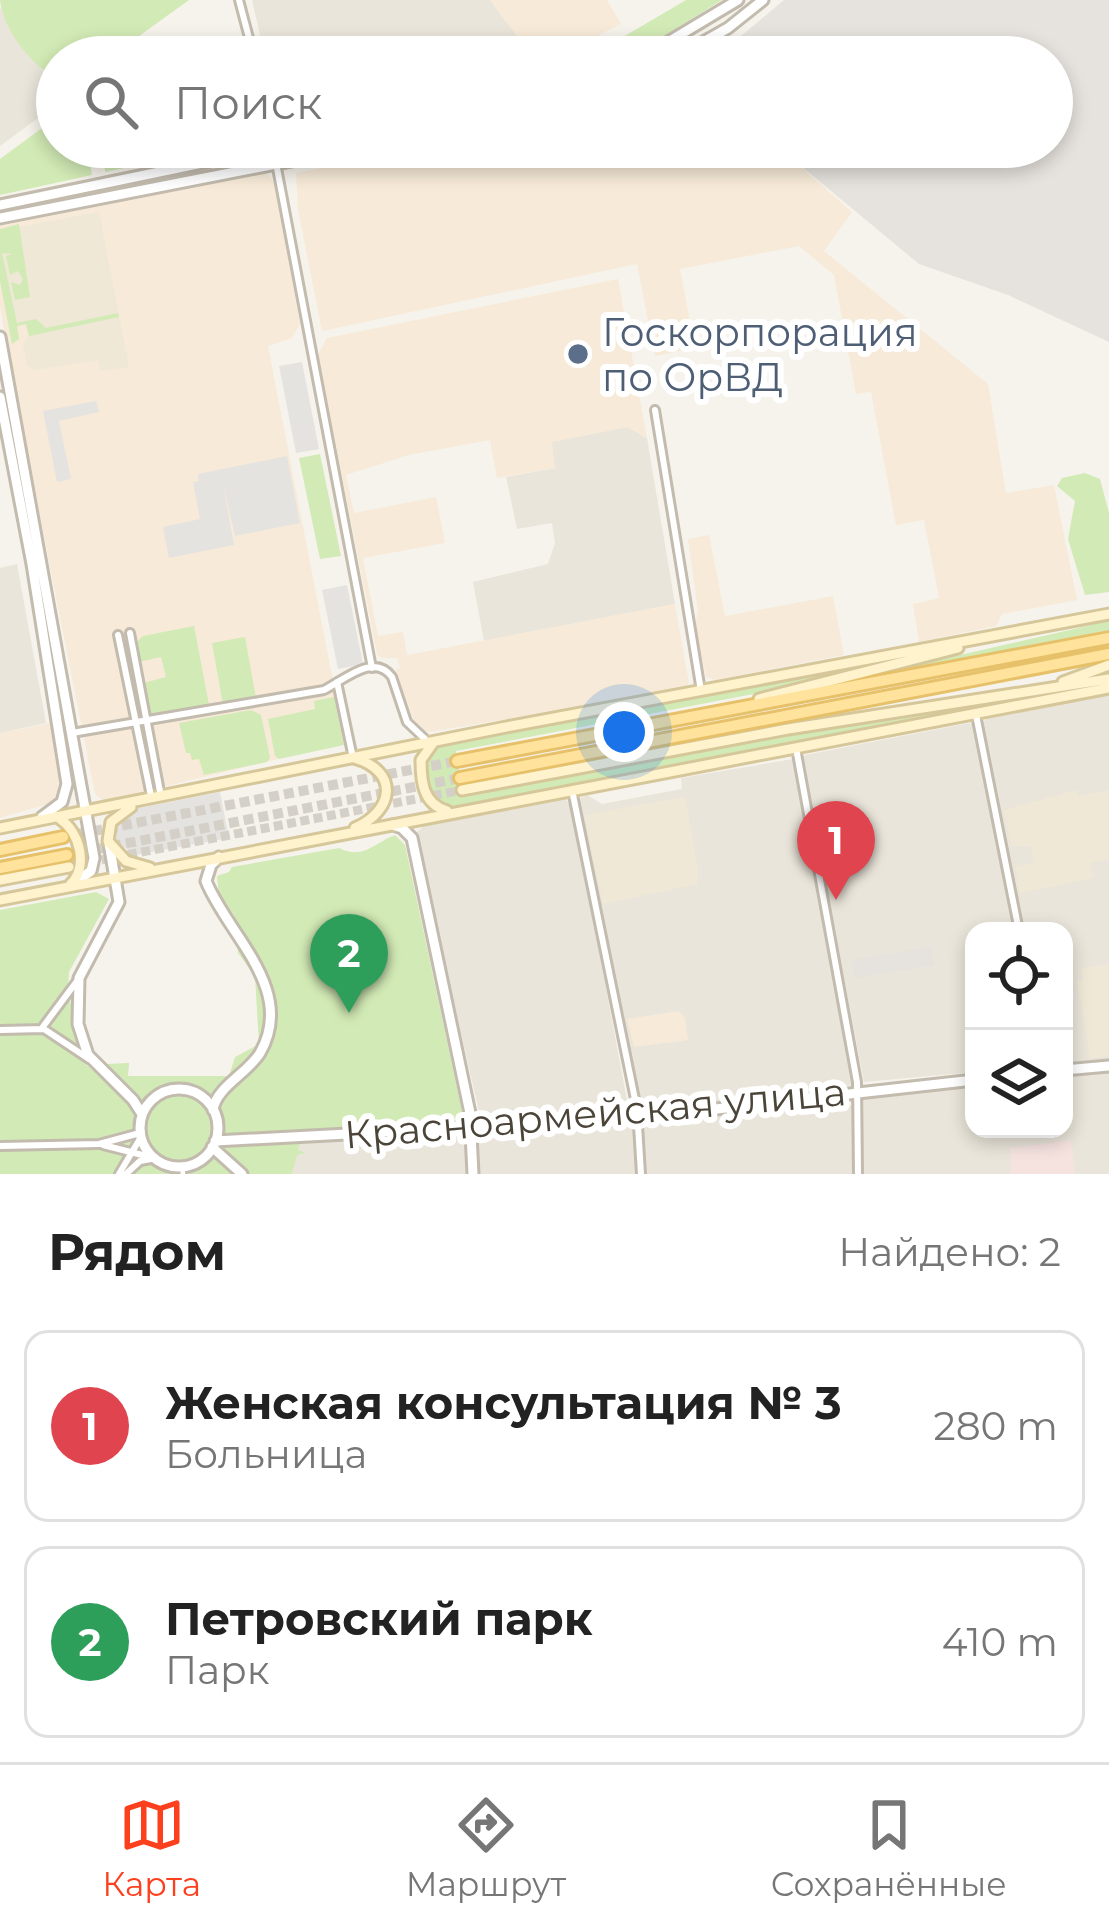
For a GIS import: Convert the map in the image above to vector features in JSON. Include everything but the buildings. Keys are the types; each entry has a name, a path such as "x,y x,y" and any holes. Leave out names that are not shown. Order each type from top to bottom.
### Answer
{"main road":[{"path":"0,828 1109,614"},
{"path":"693,717 1009,633"},
{"path":"457,760 1109,638"},
{"path":"461,784 1109,654"},
{"path":"1047,688 1109,664"},
{"path":"461,784 1109,679"},
{"path":"0,900 1109,688"},
{"path":"444,739 422,754 425,793 440,810 459,812"},
{"path":"339,835 373,819 386,801 380,773 353,758"},
{"path":"152,799 111,822 108,841 126,861 155,868"},
{"path":"58,817 69,824 82,861 69,885"},
{"path":"0,850 64,837"},
{"path":"0,868 68,861"},
{"path":"0,880 68,861"}],"street":[{"path":"239,0 248,36"},
{"path":"678,36 739,0"},
{"path":"714,36 763,0"},
{"path":"0,205 179,168"},
{"path":"0,218 246,168"},
{"path":"277,168 372,668"},
{"path":"0,337 94,863 86,876 69,885"},
{"path":"0,398 68,784 58,807 26,823"},
{"path":"655,410 701,691"},
{"path":"130,633 146,720 152,799"},
{"path":"118,635 152,799"},
{"path":"72,733 324,689 347,674 372,668 388,670 410,727 429,742"},
{"path":"338,682 353,758"},
{"path":"976,715 1017,922"},
{"path":"796,748 857,1093 858,1174"},
{"path":"572,790 637,1118 641,1174"},
{"path":"393,826 412,838 472,1127 473,1174"},
{"path":"40,1028 79,978 119,902 108,841"},
{"path":"213,1110 217,1096 259,1054 268,1015 262,975 206,881 219,856"},
{"path":"79,978 80,1037 94,1062"},
{"path":"0,1030 40,1028 94,1062 134,1100 142,1114"},
{"path":"1073,1069 1109,1066"},
{"name":"Красноармейская улица","path":"214,1144 637,1118 965,1081"},
{"path":"99,1144 130,1153 154,1158 183,1170 214,1144 218,1126 213,1110 198,1094 177,1089 157,1095 142,1114 140,1135 130,1153 123,1174"},
{"path":"0,1146 99,1144 140,1135"},
{"path":"140,1135 154,1158"},
{"path":"214,1144 242,1174"},
{"path":"123,1174 140,1161 154,1158"}],"shaded area":[{"path":"252,0 490,0 517,36 260,36"},
{"path":"490,0 607,0 621,24 597,36 517,36"},
{"path":"784,0 1109,0 1109,342 1008,295 919,264 803,168 1073,168 1073,36 741,36"},
{"path":"0,7 36,61 36,119 0,146"},
{"path":"322,168 802,168 852,212 824,251 988,384 1006,493 1054,485 1077,600 1002,614 996,626 919,642 913,604 939,598 924,520 896,525 871,392 856,394 834,275 799,246 680,269 695,348 655,356 637,264 322,331 298,210 296,173"},
{"path":"254,171 268,174 274,182 300,324 292,338 268,346 345,743 104,801 95,794 7,349 0,305 0,224"},
{"path":"99,212 129,367 101,371 98,360 35,370 27,365 23,345 35,322 16,326 0,248 20,227"},
{"path":"618,279 647,438 627,427 552,442 555,468 497,478 490,440 409,455 346,475 354,513 436,497 445,543 363,558 378,636 403,632 407,655 675,604 689,683 684,688 601,703 418,731 395,670 400,668 397,658 377,654 318,355 327,338"},
{"path":"302,362 319,449 296,453 279,366"},
{"path":"96,401 99,412 59,421 71,479 57,482 43,411"},
{"path":"627,427 647,438 675,604 484,641 473,582 548,564 555,543 552,523 517,529 506,477 555,468 551,442"},
{"path":"287,456 300,523 235,536 223,484 234,545 169,558 163,527 200,519 193,482 199,481 198,474"},
{"path":"709,535 725,616 833,596 844,655 715,680 706,677 695,627 698,610 688,539"},
{"path":"17,564 46,723 0,733 0,568"},
{"path":"347,585 363,664 338,669 322,590"},
{"path":"1109,695 1109,1062 1073,1066 1073,922 1021,922 982,723"},
{"path":"50,723 64,780 58,801 0,818 0,733"},
{"path":"974,725 1013,922 965,922 965,1073 864,1082 802,759"},
{"path":"793,759 854,1085 643,1111 579,799 587,795 602,804 682,789 681,778"},
{"path":"1076,790 1078,796 1109,790 1109,859 1090,863 1093,878 1020,893 1015,867 1034,863 1031,846 1011,846 1004,810"},
{"path":"220,792 229,838 135,855 116,841 118,819 134,809"},
{"path":"685,797 697,884 603,904 584,815"},
{"path":"565,798 572,807 629,1111 486,1122 481,1120 415,834 426,824"},
{"path":"931,947 934,965 854,978 852,960"},
{"path":"1109,964 1109,1056 1090,1058 1077,982 1083,979 1081,969"},
{"path":"679,1011 685,1018 688,1040 634,1047 627,1019"},
{"path":"1109,1070 1109,1174 861,1174 863,1098 965,1086 965,1138 1073,1138 1073,1074"},
{"path":"854,1108 855,1174 645,1174 642,1126 646,1122"},
{"path":"634,1124 637,1174 476,1174 475,1138 479,1133"},
{"path":"465,1133 467,1174 290,1174 301,1139"},
{"path":"1071,1140 1075,1174 1011,1174 1010,1148"}],"green space":[{"path":"0,0 189,0 139,36 36,36 36,63 20,46"},
{"path":"686,0 722,0 664,36 625,36"},
{"path":"36,132 36,168 91,168 92,175 0,195 0,159"},
{"path":"19,224 30,297 15,300 11,282 20,285 23,279 18,271 10,275 6,256 13,254 2,253 17,323 36,319 46,328 118,313 119,317 29,336 26,324 17,326 19,339 12,344 0,281 0,229"},
{"path":"320,454 341,556 320,559 299,458"},
{"path":"1085,473 1100,479 1109,513 1109,592 1085,595 1068,539 1075,501 1057,486 1062,478"},
{"path":"1109,621 1109,630 838,683"},
{"path":"194,626 209,705 151,715 144,683 166,677 161,657 139,662 138,641"},
{"path":"245,637 256,698 223,705 212,643"},
{"path":"902,659 790,687 456,751 463,797 845,724 1086,687 454,806 436,803 429,791 424,761 441,745"},
{"path":"334,697 344,745 275,756 268,719 315,709 314,701"},
{"path":"251,710 261,715 270,758 204,775 199,759 192,760 186,753 179,723"},
{"path":"395,835 405,845 465,1125 304,1132 298,1150 306,1153 297,1155 292,1174 0,1174 0,910 96,892 109,899 69,972 68,987 80,1059 113,1088 121,1079 106,1064 129,1063 128,1076 229,1076 235,1057 259,1044 255,976 238,953 234,915 219,897 217,876 232,867 339,848 362,851"}],"tunnel":[{"path":"63,837 457,761"},
{"path":"67,855 460,778"},
{"path":"75,865 462,790"}],"place":[{"name":"Госкорпорация по ОрВД","path":"578,354"},
{"name":"Женская консультация № 3","path":"836,900"},
{"name":"Петровский парк","path":"349,1013"}]}
